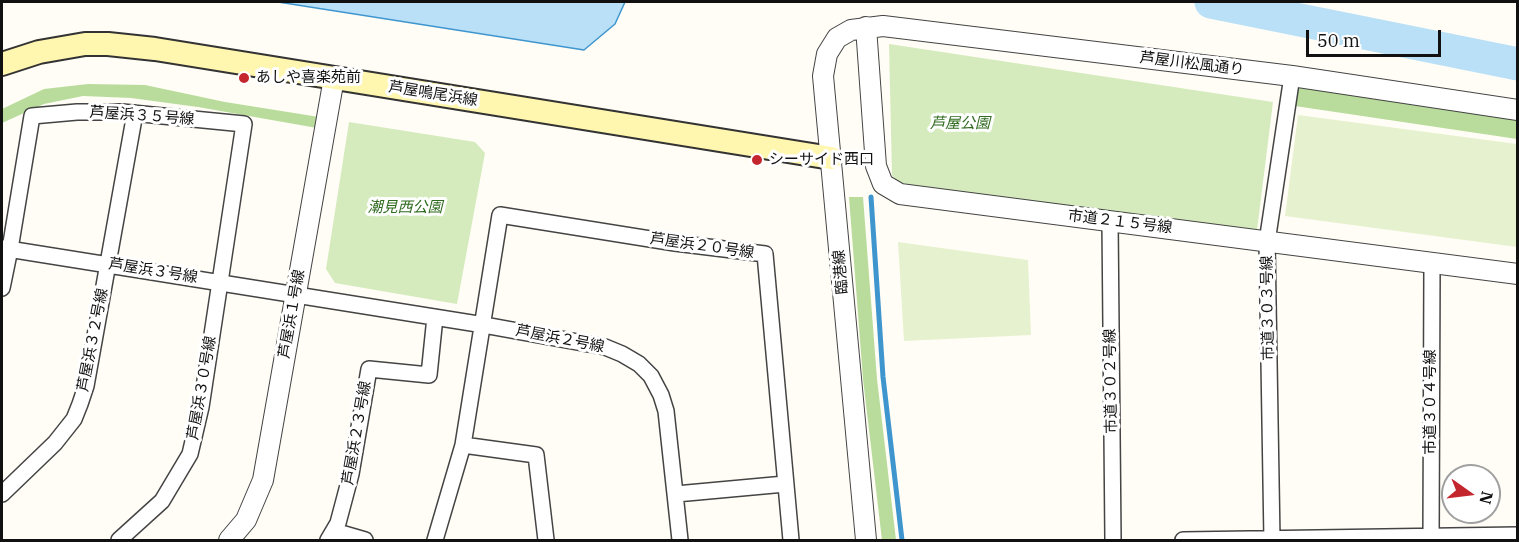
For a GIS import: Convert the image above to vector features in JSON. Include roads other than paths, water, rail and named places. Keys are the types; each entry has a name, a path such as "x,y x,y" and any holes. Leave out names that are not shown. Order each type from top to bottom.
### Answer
{"main road":[{"name":"芦屋鳴尾浜線","path":"2,64 23,56 85,44 155,49 831,158"}],"street":[{"name":"芦屋川松風通り","path":"866,27 883,26 1292,76 1518,110"},
{"name":"臨港線","path":"866,27 851,30 837,38 827,54 823,76 866,540"},
{"name":"市道２１５号線","path":"866,27 876,166 883,184 900,195 1518,274"},
{"name":"市道３０３号線","path":"1272,539 1267,242 1292,76"},
{"name":"芦屋浜１号線","path":"229,540 246,520 263,480 334,78"},
{"name":"芦屋浜３５号線","path":"6,248 32,116 77,112 135,113 244,124"},
{"name":"芦屋浜３２号線","path":"2,494 55,443 74,419 86,386 135,113"},
{"name":"芦屋浜３０号線","path":"119,540 162,501 190,454 201,407 244,124"},
{"name":"芦屋浜２０号線","path":"484,325 500,215 675,243 765,254 791,540"},
{"name":"市道３０２号線","path":"1110,221 1113,540"},
{"name":"芦屋浜３号線","path":"6,248 295,294"},
{"path":"2,288 6,248"},
{"name":"市道３０４号線","path":"1431,538 1432,263"},
{"name":"芦屋浜２号線","path":"295,294 605,347 639,364 651,376 666,411 680,540"},
{"name":"芦屋浜２３号線","path":"331,536 338,523 351,474 369,369 429,375 435,317"},
{"path":"435,540 464,445 484,325"},
{"path":"464,445 536,455 546,540"},
{"path":"676,494 785,484"},
{"path":"1183,540 1518,535"},
{"path":"331,536 365,540"}],"water":[{"path":"278,2 625,2 615,24 584,50"}],"waterway":[{"path":"1211,2 1518,64"},
{"path":"871,197 883,377 902,540"}],"place":[{"name":"あしや喜楽苑前","path":"244,78"},
{"name":"シーサイド西口","path":"757,160"}],"park label":[{"name":"芦屋公園","path":"960,124"},
{"name":"潮見西公園","path":"405,208"}]}
